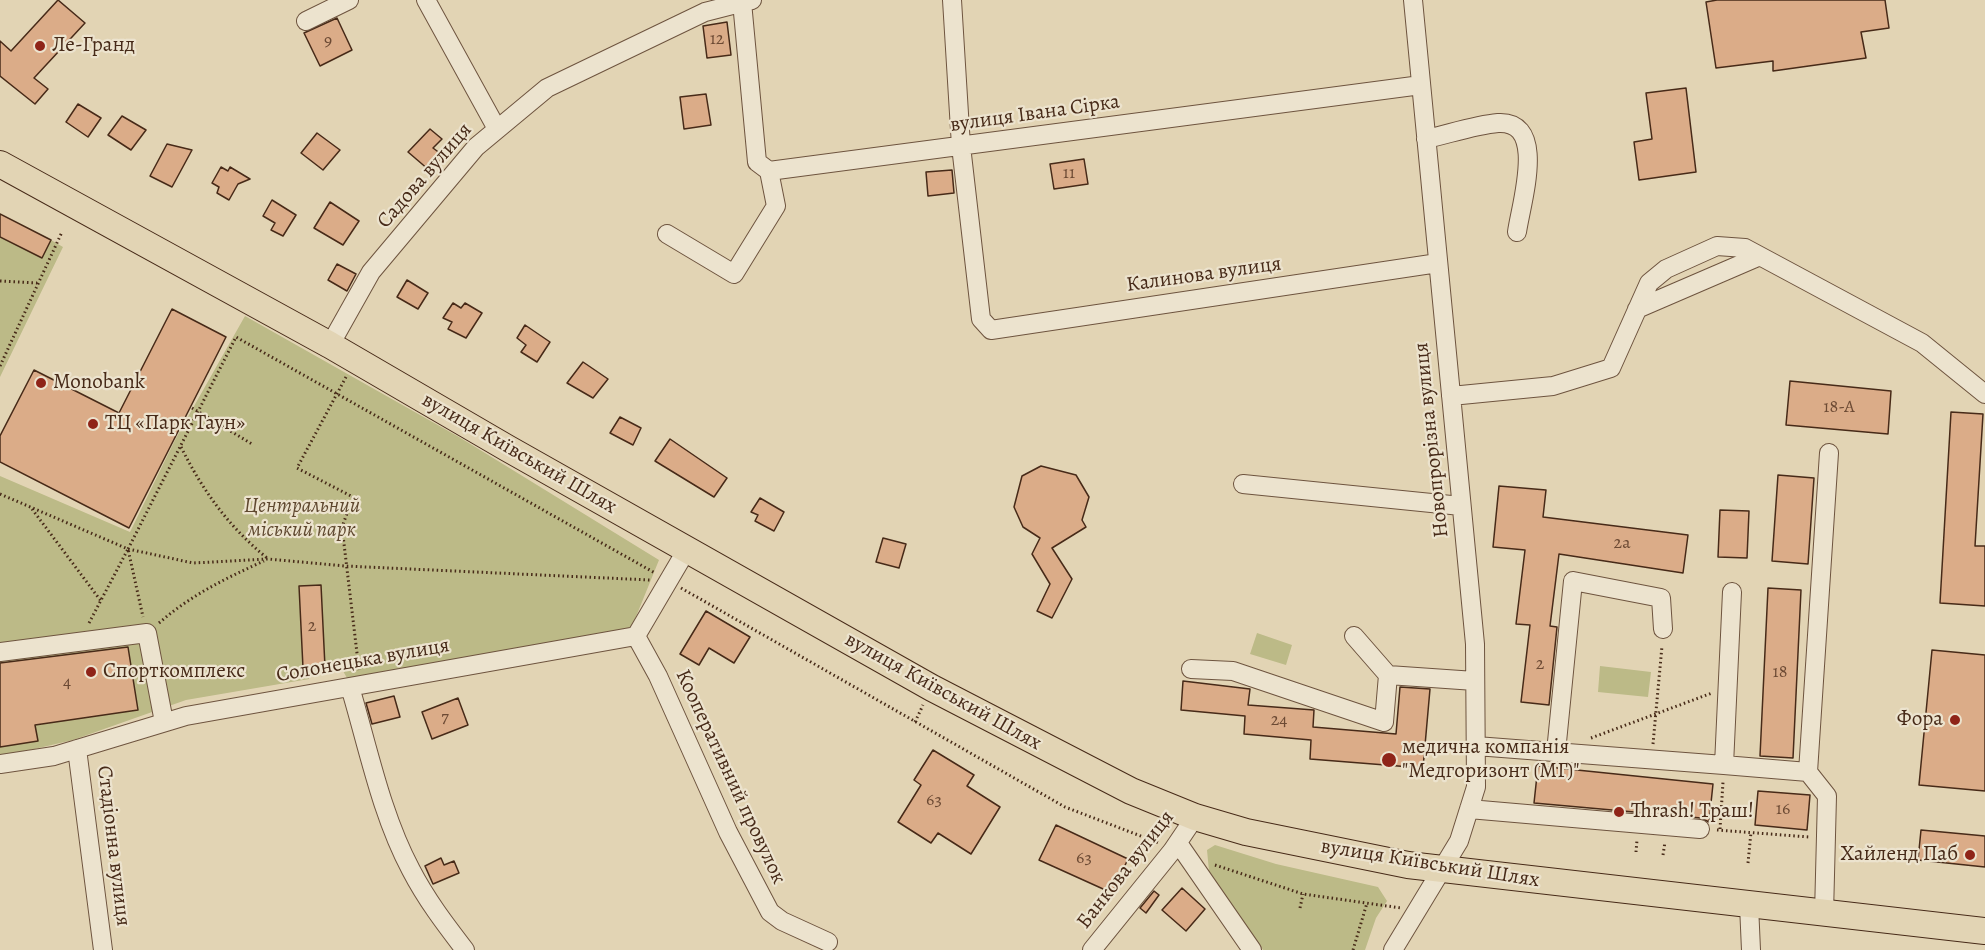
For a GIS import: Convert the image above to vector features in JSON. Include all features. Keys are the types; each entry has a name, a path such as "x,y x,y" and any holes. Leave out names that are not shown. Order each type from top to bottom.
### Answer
{"highway":[{"name":"вулиця Київський Шлях","path":"0,164 330,345 507,448 1004,727 1131,791 1195,817 1246,832 1340,853 1442,870 1985,932"}],"street":[{"path":"306,21 349,0"},
{"path":"426,0 497,129"},
{"path":"952,0 961,146"},
{"name":"Новопрорізна вулиця","path":"1392,950 1459,841 1476,787 1475,644 1413,0"},
{"path":"667,234 734,274 776,206 769,171 758,162 747,1"},
{"name":"Садова вулиця","path":"330,345 371,272 476,147 497,129 547,88 705,12 747,1"},
{"name":"вулиця Івана Сірка","path":"769,171 1421,85"},
{"path":"1426,139 1497,123 1510,123 1522,129 1528,142 1528,156 1517,232"},
{"name":"Калинова вулиця","path":"961,146 981,319 991,330 1438,263"},
{"path":"1451,396 1553,386 1611,368 1649,283 1666,269 1717,246 1745,248 1922,343 1985,394"},
{"path":"1637,309 1760,256"},
{"path":"1824,914 1828,838 1827,796 1809,772 1829,453"},
{"path":"1243,484 1461,507"},
{"path":"636,636 683,556 693,552"},
{"path":"1556,752 1573,581 1661,598 1664,629"},
{"path":"1724,765 1732,592"},
{"path":"0,652 147,633 164,722"},
{"name":"Солонецька вулиця","path":"0,764 54,756 186,716 636,636"},
{"name":"Кооперативний провулок","path":"636,636 658,676 728,832 770,912 782,921 828,942"},
{"path":"1354,636 1388,675 1475,681"},
{"path":"1191,669 1233,671 1384,722 1388,675"},
{"path":"356,686 384,804 410,869 436,913 465,950"},
{"path":"1476,746 1809,772"},
{"name":"Стадіонна вулиця","path":"77,749 103,950"},
{"path":"1469,809 1700,829"},
{"name":"Банкова вулиця","path":"1092,950 1179,850 1195,817"},
{"path":"1179,850 1252,950"},
{"path":"1749,905 1751,950"}],"path":[{"path":"0,366 62,232"},
{"path":"0,281 38,283"},
{"path":"87,626 236,337 1065,807 1303,894 1417,910"},
{"path":"355,360 297,468 352,497 342,527 356,686"},
{"path":"192,408 252,444"},
{"path":"181,447 201,486 224,518 268,559"},
{"path":"0,494 128,549 193,563 268,559 345,566 670,581"},
{"path":"30,507 101,601"},
{"path":"128,549 147,633 179,606 220,580 268,559"},
{"path":"1651,759 1664,629"},
{"path":"1589,739 1655,712 1728,687"},
{"path":"1720,830 1724,765"},
{"path":"1700,829 1828,838"},
{"path":"1748,864 1751,832"},
{"path":"1299,908 1303,894"},
{"path":"1353,950 1367,903"}],"green space":[{"path":"0,237 42,258 51,240 63,247 0,377"},
{"name":"Центральний міський парк","path":"245,316 459,437 659,560 631,629 347,678 339,664 309,669 309,679 186,700 73,740 0,757 0,476 130,532 176,438"},
{"path":"1257,633 1292,645 1286,665 1250,654"},
{"path":"1600,666 1651,672 1648,697 1598,692"},
{"path":"1215,845 1276,864 1378,887 1387,901 1376,918 1365,950 1263,950 1209,871 1207,850"}],"building":[{"name":"Ле-Гранд","path":"58,0 85,23 34,78 48,89 35,104 0,76 0,41 11,51"},
{"path":"1717,0 1885,0 1889,28 1861,32 1866,58 1773,71 1773,61 1716,68 1706,2"},
{"path":"337,18 352,50 320,66 304,33"},
{"path":"727,22 731,55 707,58 703,26"},
{"path":"1686,88 1696,172 1639,180 1634,142 1652,139 1646,93"},
{"path":"706,94 711,125 684,129 680,97"},
{"path":"78,104 101,118 88,137 66,122"},
{"path":"122,116 146,130 131,150 108,135"},
{"path":"430,129 442,139 433,148 445,157 429,170 408,152"},
{"path":"317,133 340,150 323,170 301,153"},
{"path":"167,144 192,150 172,187 150,176"},
{"path":"1084,159 1088,184 1054,189 1050,164"},
{"path":"221,167 228,171 230,167 250,179 238,184 229,200 217,193 219,187 212,183"},
{"path":"952,170 954,193 928,196 926,172"},
{"path":"272,200 296,215 283,236 271,230 275,223 263,216"},
{"path":"330,202 359,221 343,245 314,228"},
{"path":"0,214 51,240 42,258 0,237"},
{"path":"337,264 356,274 347,291 328,280"},
{"path":"407,280 428,293 418,309 397,297"},
{"path":"453,303 461,308 465,303 482,313 466,338 448,329 452,322 443,318"},
{"name":"ТЦ «Парк Таун»","path":"172,309 226,337 129,528 0,462 0,436 34,370 119,413"},
{"path":"525,325 550,342 537,362 521,352 526,345 517,338"},
{"path":"583,362 608,379 593,398 567,383"},
{"path":"1790,381 1891,391 1888,434 1786,425"},
{"path":"1951,412 1983,414 1975,546 1985,546 1985,606 1940,603"},
{"path":"620,417 641,428 633,445 610,433"},
{"path":"670,439 727,478 714,497 655,461"},
{"path":"1041,466 1076,475 1089,497 1082,520 1086,527 1052,548 1072,579 1052,618 1037,611 1050,584 1032,554 1040,538 1023,527 1014,507 1022,476"},
{"path":"1778,475 1814,478 1808,564 1772,561"},
{"path":"1499,486 1546,490 1543,517 1688,535 1683,573 1559,554 1550,626 1557,627 1549,705 1521,702 1530,625 1516,624 1525,550 1493,547"},
{"path":"760,498 784,512 774,531 755,521 758,515 751,512"},
{"path":"1720,510 1749,511 1747,558 1718,557"},
{"path":"883,538 906,544 899,568 876,562"},
{"path":"321,585 325,667 303,668 299,586"},
{"path":"1768,588 1801,590 1793,758 1760,756"},
{"path":"706,611 750,637 734,663 709,648 699,665 680,654"},
{"path":"128,647 138,710 35,725 38,741 0,747 0,663"},
{"name":"Фора","path":"1932,650 1985,655 1985,791 1919,785"},
{"path":"1183,681 1250,689 1248,705 1314,710 1313,727 1396,734 1400,687 1430,689 1423,768 1310,759 1311,740 1244,734 1245,716 1181,710"},
{"path":"394,696 400,717 372,724 366,703"},
{"path":"458,698 468,725 432,739 422,712"},
{"path":"933,750 974,775 967,786 1000,807 971,854 938,833 931,843 898,822 921,785 914,780"},
{"path":"1538,766 1713,784 1709,822 1701,818 1534,803"},
{"path":"1758,791 1810,795 1807,830 1755,825"},
{"path":"1056,825 1128,859 1112,893 1039,860"},
{"path":"1921,830 1985,836 1985,867 1918,860"},
{"path":"441,858 444,865 454,861 459,873 433,884 425,866"},
{"path":"1182,888 1205,909 1186,931 1162,910"},
{"path":"1154,891 1159,895 1146,913 1140,908"}],"place":[{"name":"Ле-Гранд","path":"40,46"},
{"name":"Monobank","path":"41,383"},
{"name":"ТЦ «Парк Таун»","path":"93,424"},
{"name":"Спорткомплекс","path":"91,672"},
{"name":"Фора","path":"1955,720"},
{"name":"медична компанія \"Медгоризонт (МГ)\"","path":"1389,760"},
{"name":"Thrash! Траш!","path":"1619,812"},
{"name":"Хайленд Паб","path":"1970,855"}]}
